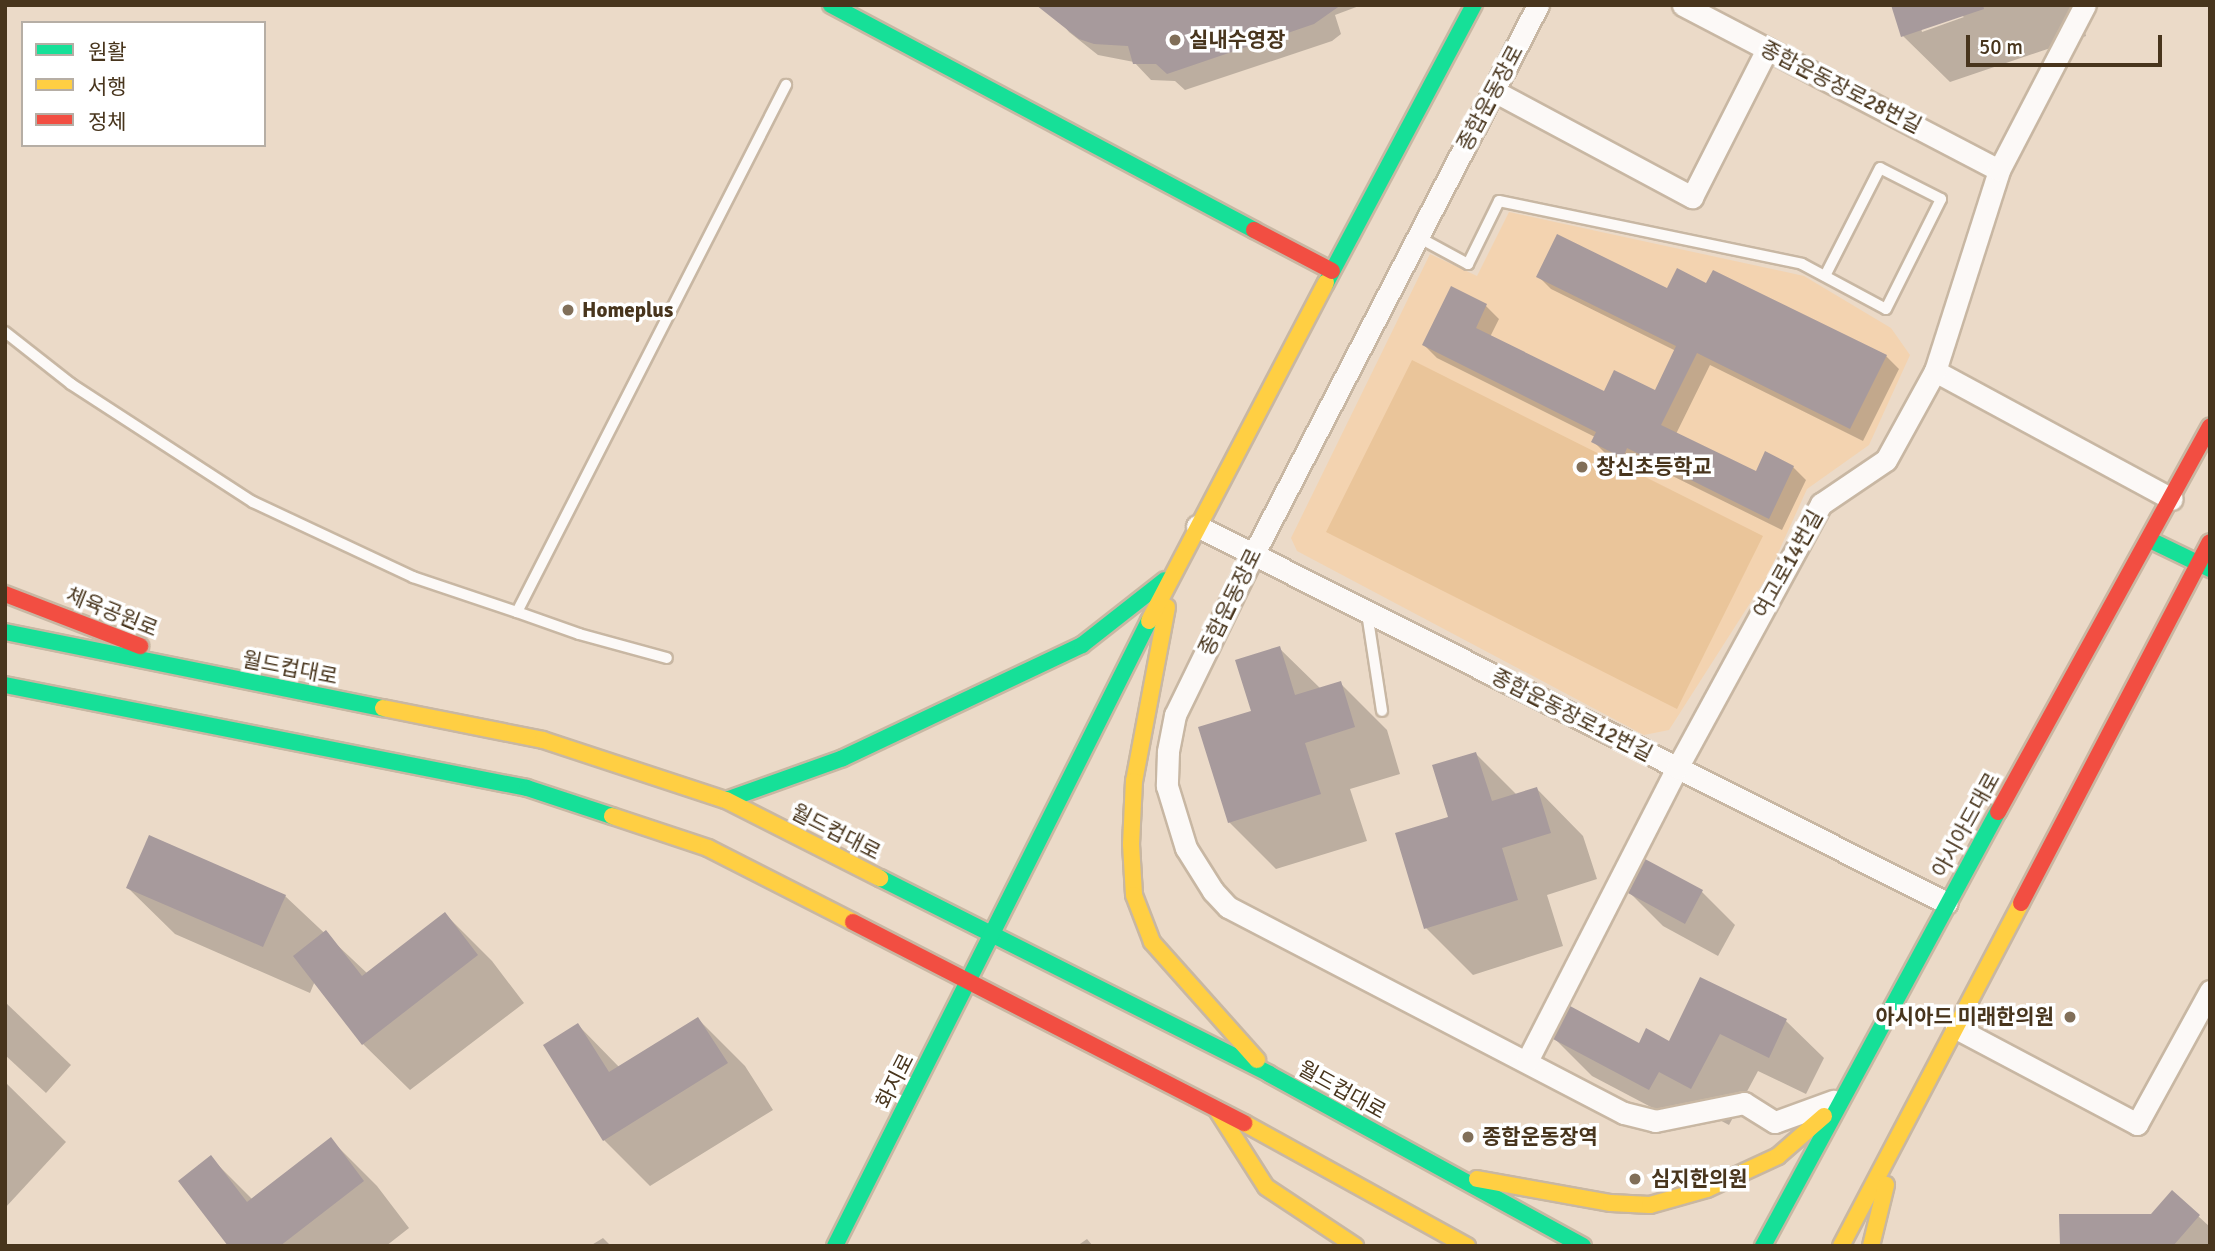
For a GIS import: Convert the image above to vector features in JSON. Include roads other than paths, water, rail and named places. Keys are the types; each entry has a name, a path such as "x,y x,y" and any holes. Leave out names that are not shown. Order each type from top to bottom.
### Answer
{"main road":[{"path":"831,5 1332,271"},
{"path":"992,934 1197,527 1474,5"},
{"name":"아시아드대로","path":"1763,1246 1947,903 2150,540 2210,427"},
{"path":"2150,540 2204,566"},
{"path":"1841,1246 2204,566 2210,542"},
{"path":"726,800 843,758 1082,645 1174,573"},
{"path":"1174,573 1134,780 1131,844 1134,895 1152,942 1269,1074"},
{"name":"체육공원로","path":"5,594 76,619 202,671"},
{"name":"월드컵대로","path":"5,632 543,740 726,800 1269,1074 1583,1246"},
{"path":"5,685 527,788 708,848 1214,1106 1467,1246"},
{"name":"화지로","path":"835,1246 992,934"},
{"path":"1448,1174 1611,1203 1650,1205 1707,1189 1778,1156 1842,1098"},
{"path":"1214,1106 1266,1187 1355,1246"},
{"path":"1871,1246 1900,1133"}],"street":[{"name":"종합운동장로","path":"1538,5 1253,555 1175,715 1168,751 1167,786 1186,848 1213,891 1228,907 1624,1113 1655,1121 1744,1103 1775,1122 1842,1098"},
{"name":"종합운동장로28번길","path":"1683,5 1999,170"},
{"name":"여고로14번길","path":"1527,1061 1676,768 1821,504 1886,460 1935,371 1999,170 2085,5"},
{"path":"1493,91 1692,197 1768,49"},
{"path":"1935,371 2172,499"},
{"name":"종합운동장로12번길","path":"1197,527 1947,903"},
{"path":"1956,1028 2137,1124 2210,991"}],"lane":[{"path":"517,612 786,85"},
{"path":"1418,237 1468,264 1500,201 1802,264 1886,309 1941,199 1880,168 1825,276"},
{"path":"5,332 71,384 253,502 413,577 579,634 667,658"},
{"path":"1367,612 1382,711"}],"place":[{"name":"실내수영장","path":"1175,40"},
{"name":"Homeplus","path":"568,310"},
{"name":"창신초등학교","path":"1582,467"},
{"name":"아시아드 미래한의원","path":"2070,1017"},
{"name":"종합운동장역","path":"1468,1137"},
{"name":"심지한의원","path":"1635,1179"}]}
